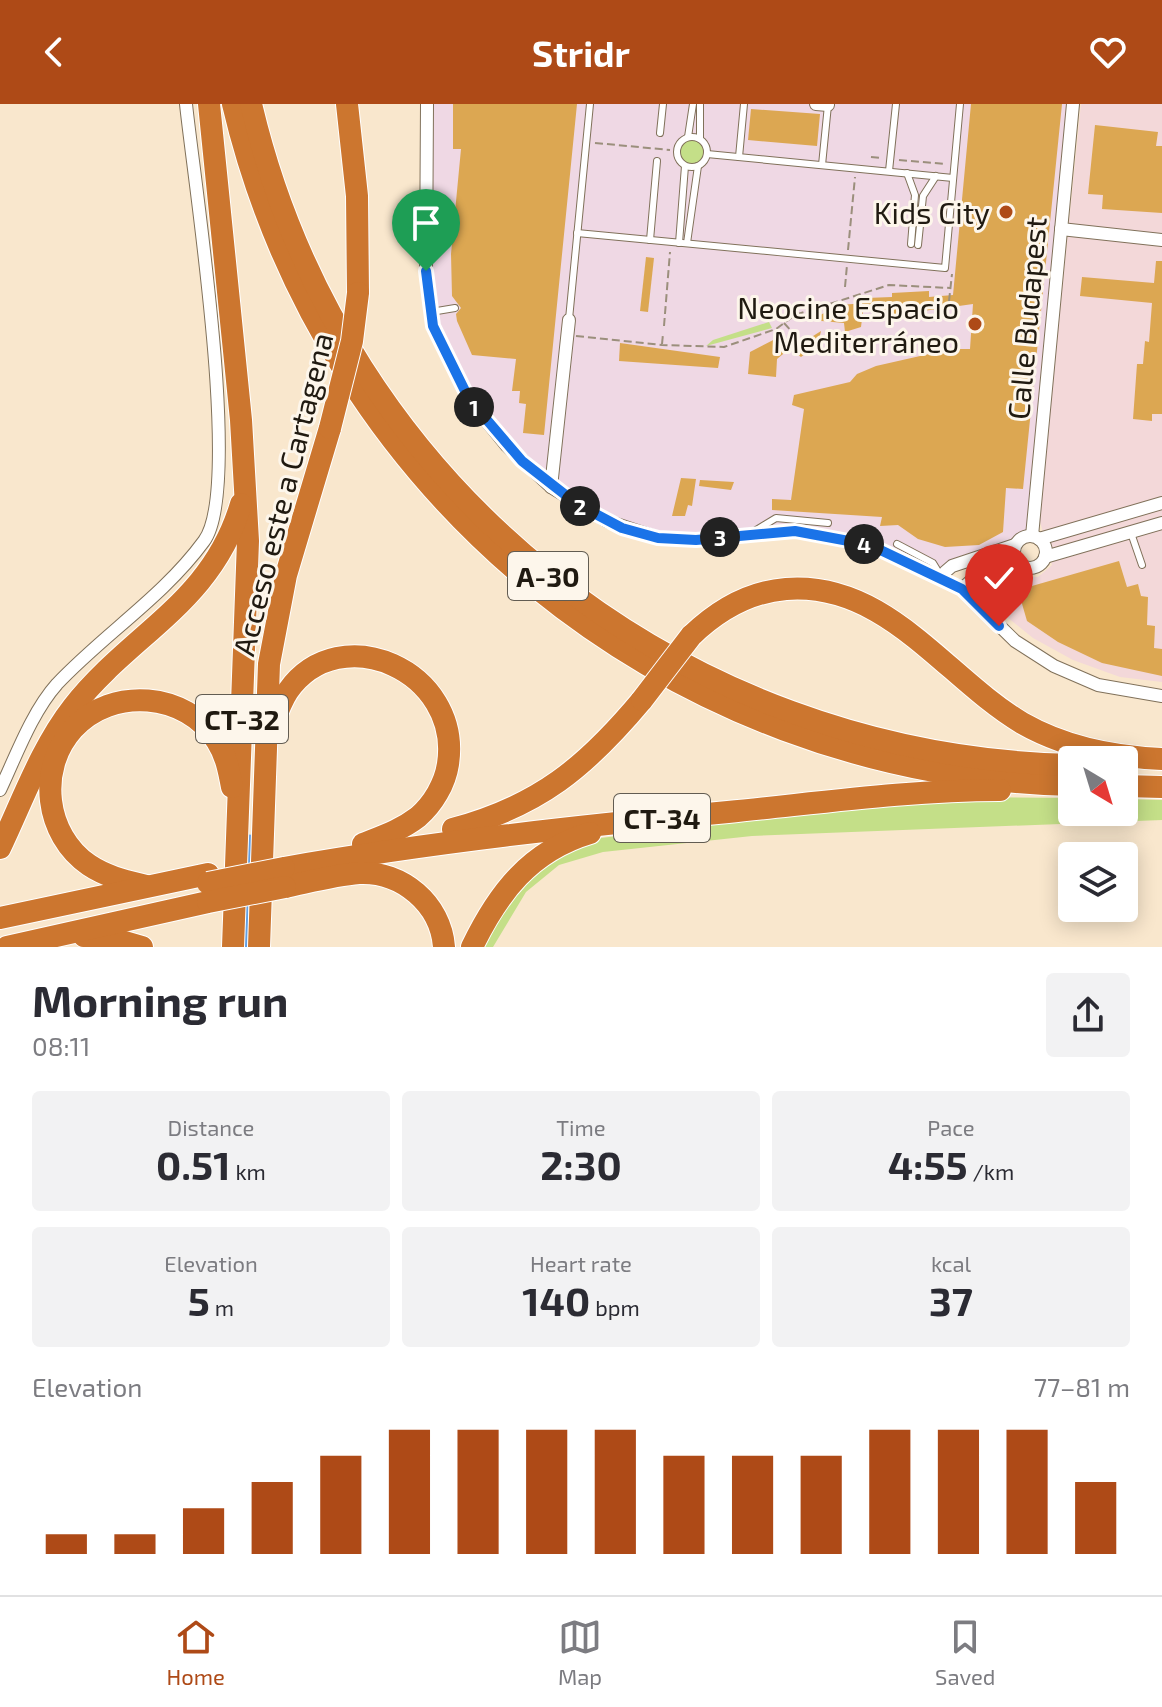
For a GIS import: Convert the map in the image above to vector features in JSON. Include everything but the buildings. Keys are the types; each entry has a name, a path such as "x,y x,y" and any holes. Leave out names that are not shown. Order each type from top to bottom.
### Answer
{"highway":[{"name":"Acceso este a Cartagena","path":"209,104 241,420 248,541 233,947"},
{"name":"A-30","path":"233,104 273,231 334,357 378,423 421,478 525,580 582,624 646,665 778,727 906,765 1058,785"},
{"name":"A-30","path":"251,104 275,187 300,251 331,316 364,371 399,421 450,483 555,582 666,656 798,715 861,735 934,752 1058,764"},
{"name":"Acceso este a Cartagena","path":"259,947 265,695 279,604 330,428 352,341 358,293 357,185 347,104"},
{"path":"0,848 63,720 90,688 206,577 228,543 244,492"},
{"name":"CT-34","path":"363,844 456,828 559,785 588,760 642,700 691,636 724,608 764,592 802,588 844,595 884,614 974,689 1031,728 1091,749 1162,759"},
{"path":"264,750 280,704 291,687 322,665 352,657 384,662 415,676 439,703 449,737 447,771 441,787 412,821 363,844 285,871"},
{"path":"146,886 110,876 86,863 62,836 50,800 52,772 72,730 95,712 122,702 158,701 174,706 205,726 216,740 229,769 236,802"},
{"path":"1138,766 1162,766"},
{"name":"CT-34","path":"0,927 472,837 918,793 1027,790 1040,784"},
{"path":"1138,786 1162,787"},
{"path":"472,947 508,886 543,853 588,833 632,821"},
{"path":"285,871 360,873 393,879 408,886 430,907 438,920 444,947"},
{"name":"CT-34","path":"0,918 146,886 208,886"},
{"path":"7,947 51,938 208,886"},
{"path":"51,938 111,938 142,947"}],"street":[{"path":"0,790 20,746 55,687 160,592 207,538 220,487 220,416 186,104"},
{"path":"427,104 426,271 430,312 440,345 469,399 507,446 551,487 607,521 640,534 696,540 753,532 795,531 853,541 889,553 962,589 1015,641 1054,666 1098,685 1162,696"},
{"name":"Calle Budapest","path":"1036,538 1073,104"},
{"path":"1061,229 1162,240"},
{"path":"551,487 569,320"},
{"path":"943,580 945,572 952,566 1015,545 1023,537 1036,538 1162,503"},
{"path":"962,589 973,579 1020,566 1035,568 1045,557 1162,523"},
{"path":"1036,538 1045,557"},
{"path":"1015,545 1014,556 1020,566"}],"lane":[{"path":"569,320 590,104"},
{"path":"660,133 663,104"},
{"path":"683,243 685,166 676,151 688,137 693,104"},
{"path":"700,104 700,139 707,154"},
{"path":"739,157 744,104"},
{"path":"822,165 824,104"},
{"path":"889,171 896,104"},
{"path":"577,233 945,268 960,104"},
{"path":"688,137 700,139"},
{"path":"707,154 953,178"},
{"path":"683,243 698,166 707,154"},
{"path":"650,240 657,161"},
{"path":"685,166 698,166"},
{"path":"907,173 915,195 915,244 923,196 936,176"},
{"path":"430,312 455,308"},
{"path":"753,532 776,518 828,523"},
{"path":"1131,533 1142,565"},
{"path":"897,544 933,563 943,580"}],"path":[{"path":"586,142 670,150"},
{"path":"871,157 950,164"},
{"path":"845,287 856,171"},
{"path":"664,326 671,246"},
{"path":"574,336 662,345 724,347 784,323 795,315 889,285 950,288"},
{"path":"784,323 802,343"},
{"path":"662,345 663,334"}],"shaded area":[{"path":"427,104 1073,104 1028,536 952,566 943,580 908,562 818,533 678,540 577,504 493,431 433,326"},
{"path":"1081,104 1162,104 1162,682 1120,677 1073,660 1033,638 1007,617 984,590 984,585 1016,576 1038,577 1052,565 1039,518"}],"green space":[{"path":"692,137 703,141 707,152 703,163 692,167 681,163 677,152 681,141"},
{"path":"769,322 772,328 706,346 713,340"},
{"path":"947,797 1058,798 1058,824 752,836 603,852 559,865 526,892 493,947 480,947 494,917 535,868 592,839"},
{"path":"1138,799 1162,800 1162,820 1138,821"}],"waterway":[{"path":"249,865 250,836"},
{"path":"246,947 247,904"}],"place":[{"name":"Kids City","path":"1006,212"},
{"name":"Neocine Espacio Mediterráneo","path":"975,324"}],"route":[{"path":"426,271 433,326 456,379 507,446 551,487 577,504 622,528 658,538 696,540 774,530 818,533 870,545 962,589 999,626"}]}
